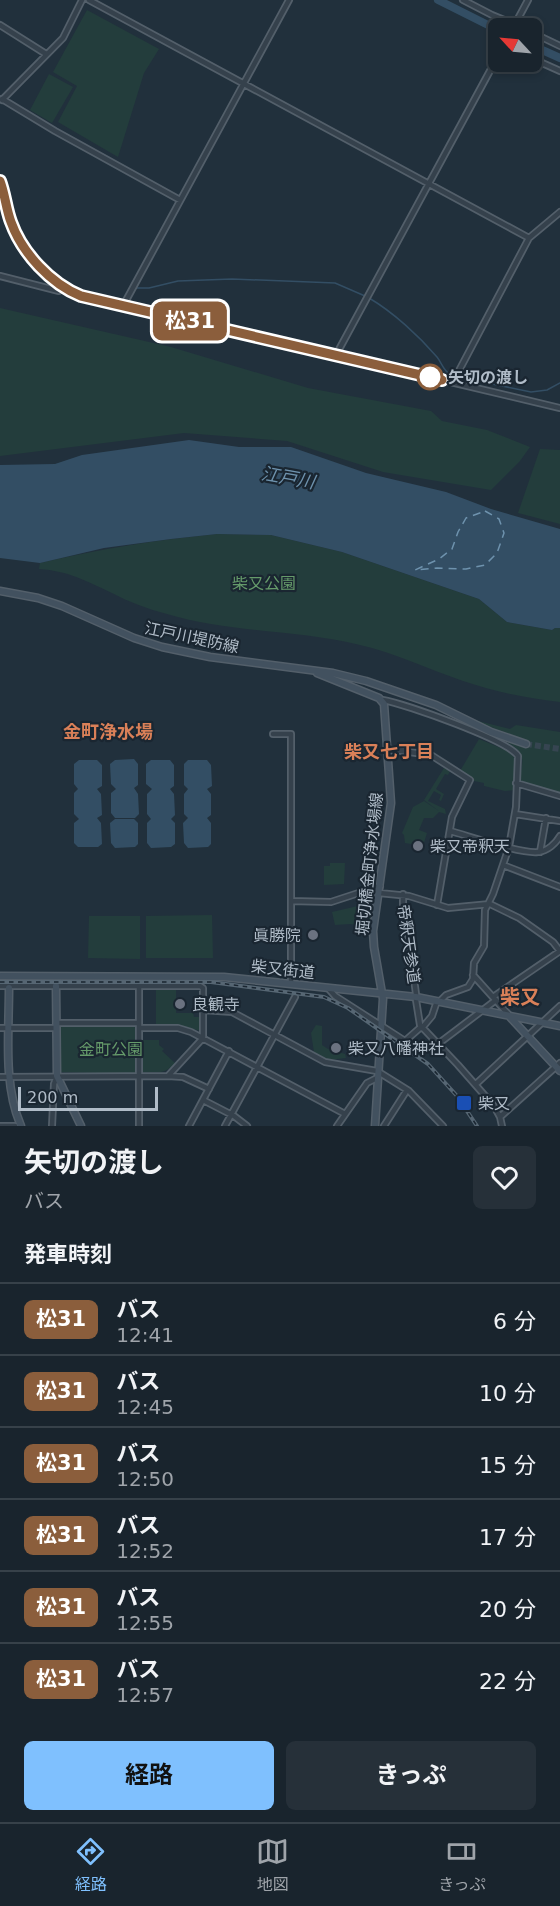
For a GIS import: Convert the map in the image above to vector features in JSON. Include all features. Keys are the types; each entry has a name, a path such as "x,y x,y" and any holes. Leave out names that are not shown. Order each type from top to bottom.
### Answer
{"main road":[{"name":"江戸川堤防線","path":"0,591 38,598 62,606 134,638 162,647 210,657 359,678 445,709 491,732 526,744"},
{"name":"江戸川堤防線","path":"314,671 383,700"},
{"name":"堀切橋金町浄水場線","path":"375,1126 382,993 374,939 391,790 383,700"},
{"name":"柴又街道","path":"0,976 217,976 438,1001 560,1026"},
{"path":"56,986 57,1076 81,1126"},
{"path":"9,987 11,1099 21,1126"},
{"path":"509,1015 559,1067"}],"street":[{"path":"82,0 63,38 1,101 180,200"},
{"path":"89,0 529,238"},
{"path":"123,306 289,0"},
{"path":"463,0 498,18"},
{"path":"519,18 528,0"},
{"path":"0,25 46,54"},
{"path":"542,37 560,46"},
{"path":"542,63 560,71"},
{"path":"336,355 489,72"},
{"path":"453,382 529,238 560,212"},
{"path":"0,276 59,291 63,288"},
{"path":"442,380 560,408"},
{"path":"328,988 335,996 405,1041 432,1016 438,1001 446,995 468,987 473,979 474,963 483,946 484,918 509,847 515,814 519,761 513,749 479,733 418,710 383,700"},
{"path":"273,734 291,734 291,984"},
{"path":"387,749 431,755 471,780 452,817 437,905"},
{"path":"516,783 560,796"},
{"path":"515,814 560,821"},
{"path":"540,852 546,818"},
{"path":"450,831 509,847 540,852 555,844 560,836"},
{"path":"503,865 560,887"},
{"path":"291,901 332,902 379,890 403,894 448,908 488,904 519,918 553,942 560,951 494,999 438,1044"},
{"name":"帝釈天参道","path":"403,894 403,917 408,934 416,994"},
{"path":"473,975 509,1015"},
{"path":"0,986 200,986 203,988 203,1038 168,1076"},
{"path":"139,986 139,1126"},
{"path":"225,1126 295,997"},
{"name":"帝釈天参道","path":"416,1000 421,1026"},
{"path":"476,1084 560,1006"},
{"path":"203,1010 227,1010 326,1062 377,1075 407,1090 443,1126"},
{"path":"0,1028 139,1025 178,1028 229,1051 345,1114"},
{"path":"421,1026 476,1084 500,1117 502,1126"},
{"path":"189,1126 229,1051"},
{"path":"500,1117 559,1067"},
{"path":"337,1126 367,1083 377,1075"},
{"path":"52,1126 54,1084 57,1076"},
{"path":"0,1077 168,1076 183,1077 209,1089"},
{"path":"384,1126 407,1090"},
{"path":"203,1100 247,1126"},
{"path":"0,1126 15,1126"}],"green space":[{"path":"87,10 159,49 144,73 118,157 58,122 77,86 53,72"},
{"path":"49,74 73,87 52,123 30,110"},
{"path":"0,308 171,347 308,388 431,411 442,421 487,430 530,447 520,461 491,490 383,472 287,441 184,433 0,456"},
{"path":"540,449 560,450 560,524 518,513"},
{"name":"柴又公園","path":"217,534 271,535 342,552 479,599 507,622 552,630 560,628 560,702 487,688 360,645 312,636 214,625 191,620 139,605 68,574 39,569 40,563 84,553"},
{"path":"478,721 510,729 516,725 560,732 560,794 519,780 522,757 517,749 505,741 527,747 528,741"},
{"path":"479,739 508,751 517,760 514,790 505,791 484,786 484,783 474,781 460,771"},
{"path":"444,768 450,771 448,775 445,774 436,789 444,794 441,801 439,800 441,795 434,791 428,801 445,809 446,814 439,812 433,818 424,818 419,830 427,833 423,846 405,843 402,833 413,807 424,801 439,811 424,800"},
{"path":"330,863 345,863 344,884 324,885 324,866 330,866"},
{"path":"362,905 372,906 369,927 350,924 335,925 332,912"},
{"path":"212,915 213,958 146,958 146,916"},
{"path":"89,916 140,916 140,959 88,958"},
{"path":"156,988 176,988 176,1013 193,1013 194,1017 201,1017 201,1031 178,1025 156,1025"},
{"name":"金町公園","path":"64,1025 133,1025 137,1030 134,1074 61,1072 60,1028"},
{"path":"316,1025 322,1026 322,1045 345,1054 346,1058 328,1060 314,1052 311,1033"},
{"path":"143,1040 159,1040 159,1045 164,1049 162,1051 175,1063 164,1071 143,1072"}],"water":[{"name":"江戸川","path":"189,440 239,447 291,447 366,473 446,492 491,509 560,529 560,628 552,630 507,622 479,599 342,552 271,535 217,534 171,539 104,548 40,563 0,558 0,465 55,464 82,455"},
{"path":"134,759 138,764 138,785 134,788 138,794 139,814 135,818 115,818 111,813 111,793 116,789 111,784 110,764 115,760"},
{"path":"79,760 97,760 102,765 102,786 97,789 101,794 102,815 97,818 101,823 102,844 98,847 78,847 74,843 74,823 79,819 74,814 74,793 78,789 74,784 74,764"},
{"path":"151,760 170,760 174,765 174,786 170,789 174,794 175,815 171,819 175,823 175,844 171,847 151,848 147,843 147,823 151,819 147,814 147,794 152,789 146,784 146,764"},
{"path":"188,760 207,760 211,765 212,786 207,789 211,794 211,815 207,818 211,823 211,844 208,847 188,848 184,843 183,823 188,818 184,814 184,794 188,789 184,785 184,764"},
{"path":"115,819 134,819 138,823 138,844 135,847 115,848 111,843 110,823"}],"waterway":[{"path":"438,0 488,25"},
{"path":"542,50 560,58"},
{"path":"136,288 149,288 178,281 232,279 335,283 365,296"},
{"path":"369,298 414,333 451,375"},
{"path":"459,377 531,392 547,390 560,383"}],"ferry route":[{"path":"485,511 499,519 504,533 497,553 485,565 466,569 415,570 439,559 452,549 466,518 485,511"}],"tunnel":[{"path":"526,744 560,749"}],"railway":[{"path":"0,982 211,982 324,997 348,1008 428,1064 457,1096 477,1126"}],"bus line":[{"name":"松31","path":"0,181 10,219 19,241 55,281 71,292 442,380"}],"place":[{"name":"矢切の渡し","path":"430,377"},
{"name":"柴又帝釈天","path":"418,846"},
{"name":"眞勝院","path":"313,935"},
{"name":"良観寺","path":"180,1004"},
{"name":"柴又八幡神社","path":"336,1048"},
{"name":"柴又","path":"464,1103"}],"district":[{"name":"金町浄水場","path":"108,732"},
{"name":"柴又七丁目","path":"389,752"},
{"name":"柴又","path":"520,997"}]}
